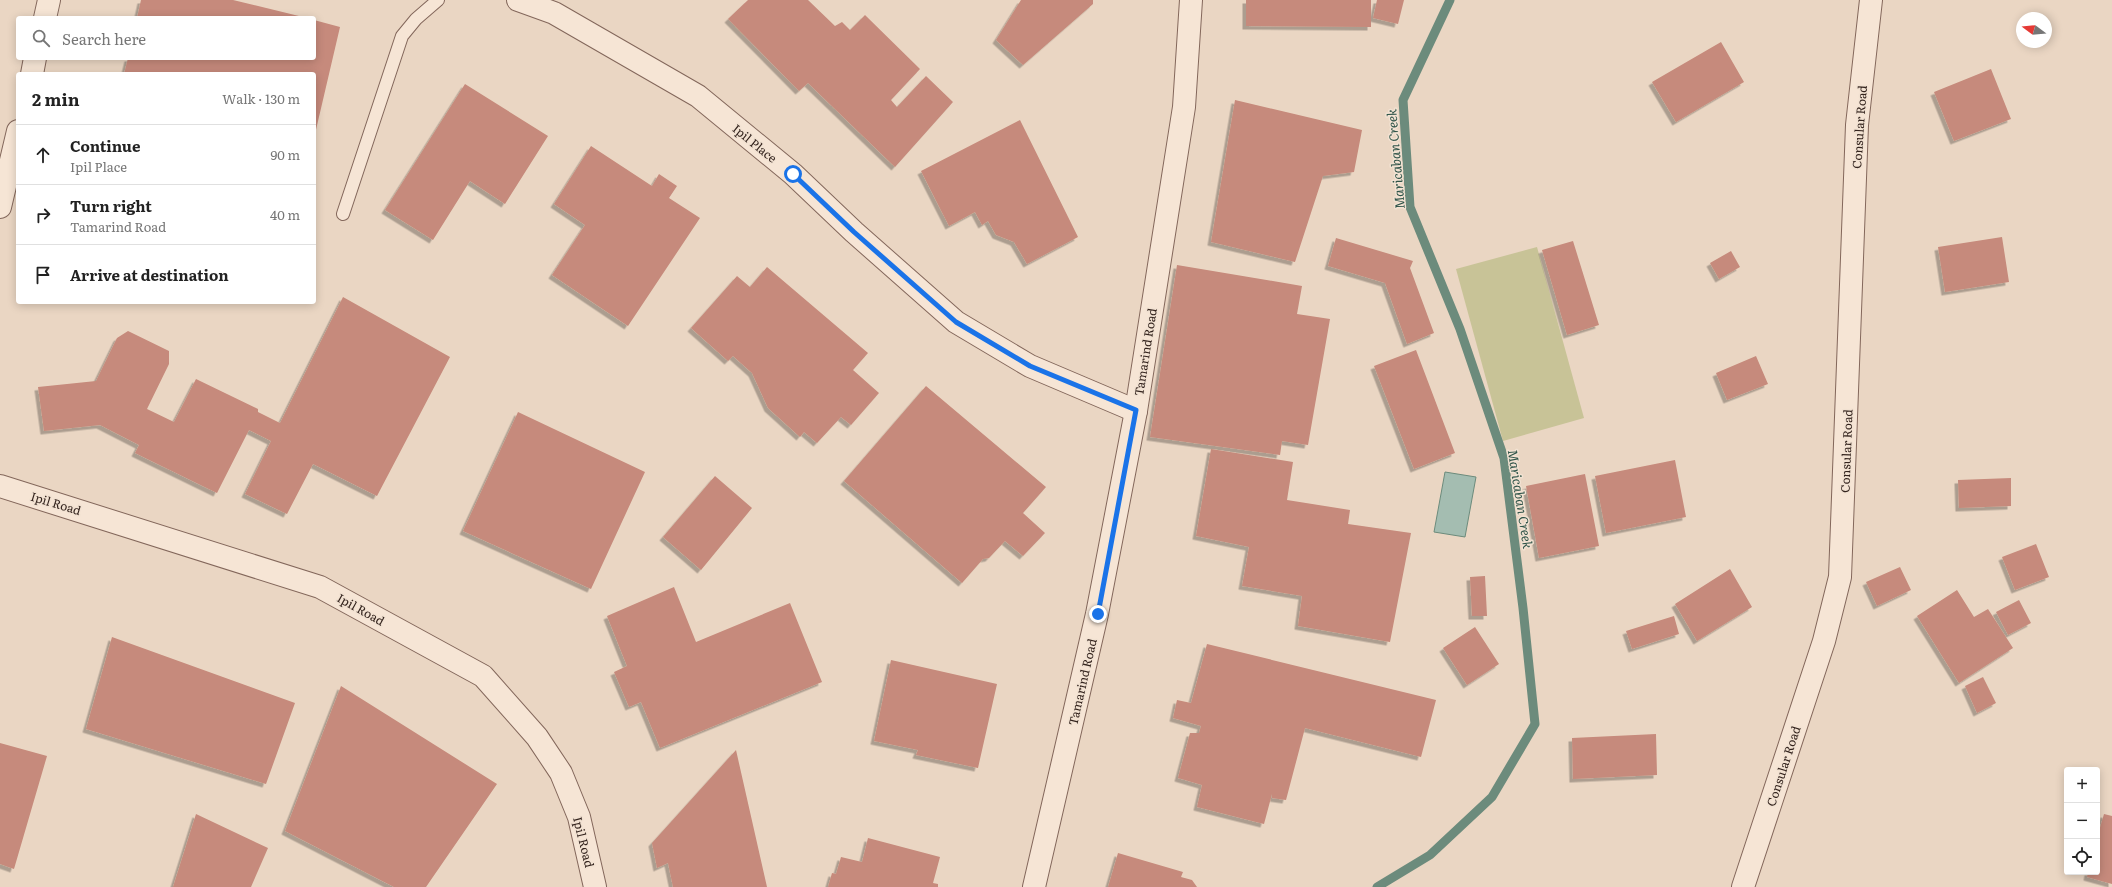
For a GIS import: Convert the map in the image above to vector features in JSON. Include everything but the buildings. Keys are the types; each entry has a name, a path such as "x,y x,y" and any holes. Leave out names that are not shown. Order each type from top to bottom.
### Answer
{"street":[{"path":"45,16 49,0"},
{"name":"Ipil Place","path":"518,0 554,13 698,96 793,174 854,232 956,322 1030,366 1136,410"},
{"name":"Tamarind Road","path":"1034,887 1098,614 1136,410 1184,107 1191,0"},
{"name":"Consular Road","path":"1743,887 1824,641 1840,577 1857,125 1871,0"},
{"path":"32,72 35,60"},
{"path":"0,207 16,139"},
{"name":"Ipil Road","path":"0,486 320,586 482,676 537,737 561,772 579,817 595,887"}],"lane":[{"path":"343,214 402,36 416,19 438,0"}],"shaded area":[{"path":"1537,247 1584,418 1503,441 1456,269"},
{"path":"1445,472 1476,477 1465,537 1434,532"}],"waterway":[{"name":"Maricaban Creek","path":"1377,887 1430,855 1492,797 1535,724 1523,608 1504,458 1460,329 1410,207 1403,100 1450,0"}],"route":[{"path":"793,174 854,232 956,322 1030,366 1136,410 1098,614"}]}
